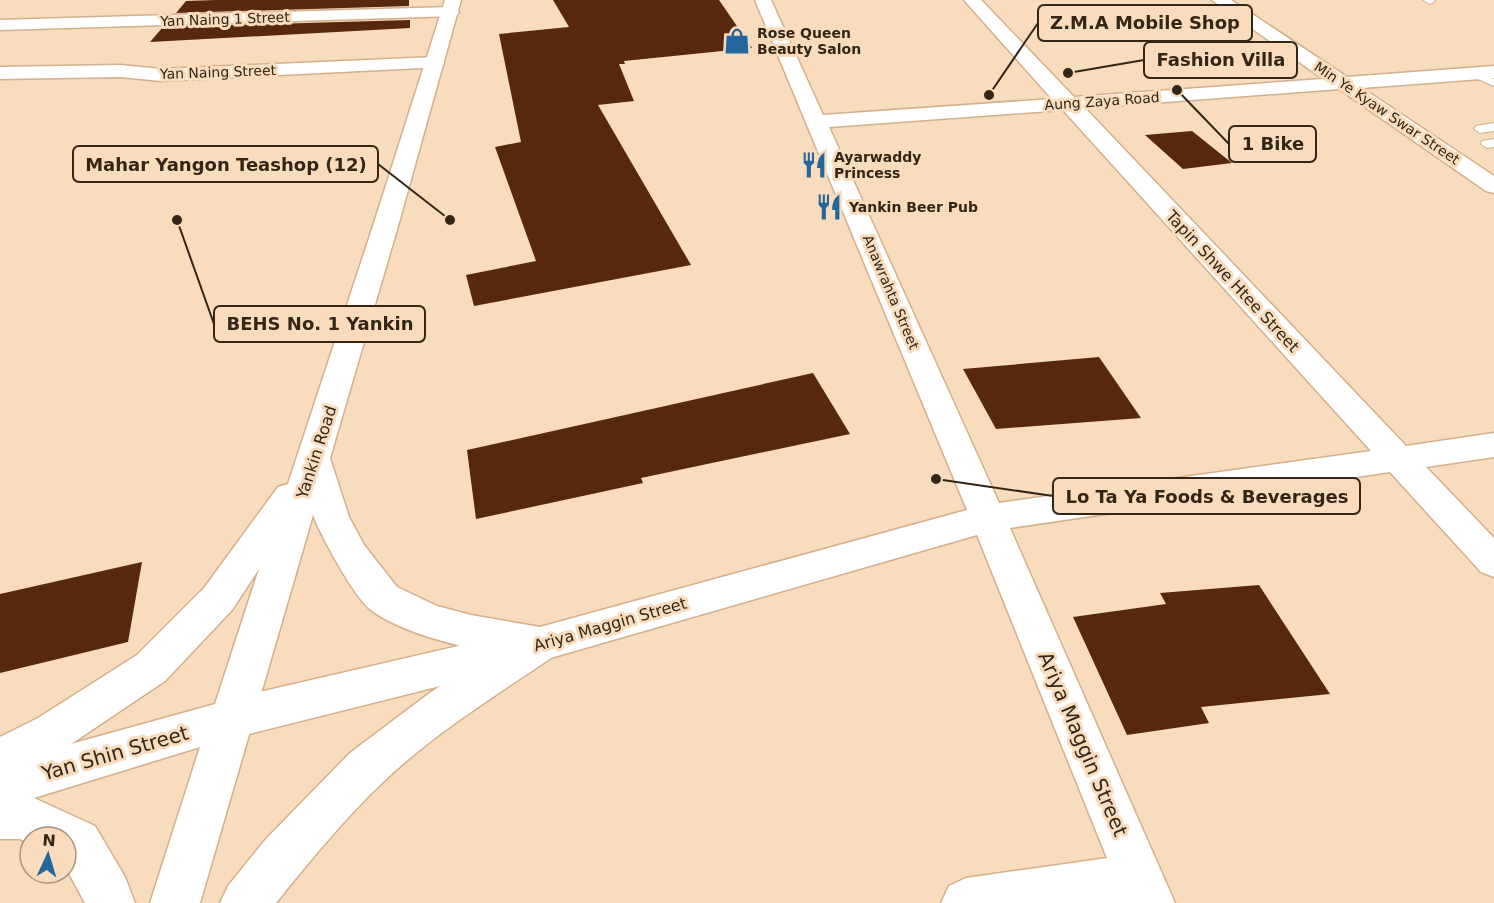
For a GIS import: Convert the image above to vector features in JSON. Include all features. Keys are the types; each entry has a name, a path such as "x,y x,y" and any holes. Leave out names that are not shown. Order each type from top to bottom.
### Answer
{"street":[{"name":"Anawrahta Street","path":"764,0 988,518"},
{"name":"Tapin Shwe Htee Street","path":"972,0 1494,562"},
{"name":"Min Ye Kyaw Swar Street","path":"1220,0 1494,186"},
{"name":"Yan Naing 1 Street","path":"0,23 452,6"},
{"name":"Yankin Road","path":"175,903 229,719 314,460 452,6"},
{"path":"0,23 26,9"},
{"name":"Yan Naing Street","path":"0,73 120,71 161,75 435,63"},
{"name":"Aung Zaya Road","path":"818,122 1485,73"},
{"name":"Ariya Maggin Street","path":"229,719 540,644 988,518 1494,445"},
{"path":"314,460 331,517 351,555 383,598 428,620 471,632 540,644"},
{"path":"0,760 53,732 152,668 218,598 257,546 314,460"},
{"name":"Ariya Maggin Street","path":"988,518 1145,890"},
{"path":"245,903 282,856 366,768 446,705 540,644"},
{"name":"Yan Shin Street","path":"0,786 229,719"},
{"path":"0,816 23,816 41,825"},
{"path":"78,843 108,894 110,903"},
{"path":"966,903 1145,890"}],"lane":[{"path":"1485,73 1494,83"},
{"path":"1479,129 1494,127"}],"building":[{"path":"409,0 409,6 176,13 186,1"},
{"path":"553,0 719,0 752,48 624,61 625,64 619,64 634,101 598,105 691,265 474,306 466,275 536,261 495,147 521,142 499,34 569,27"},
{"path":"410,20 410,28 150,42 163,27"},
{"path":"1192,131 1232,163 1183,169 1145,135"},
{"path":"1099,357 1141,418 996,429 963,369"},
{"path":"813,373 850,434 641,478 643,483 476,519 467,450"},
{"path":"142,562 128,642 0,673 0,594"},
{"path":"1259,585 1330,694 1201,707 1209,723 1127,735 1073,617 1166,604 1160,593"}],"place":[{"name":"Rose Queen Beauty Salon","path":"737,41"},
{"name":"Fashion Villa","path":"1068,73"},
{"name":"1 Bike","path":"1177,90"},
{"name":"Z.M.A Mobile Shop","path":"989,95"},
{"name":"Ayarwaddy Princess","path":"814,165"},
{"name":"Yankin Beer Pub","path":"829,207"},
{"name":"BEHS No. 1 Yankin","path":"177,220"},
{"name":"Mahar Yangon Teashop (12)","path":"450,220"},
{"name":"Lo Ta Ya Foods & Beverages","path":"936,479"}]}
